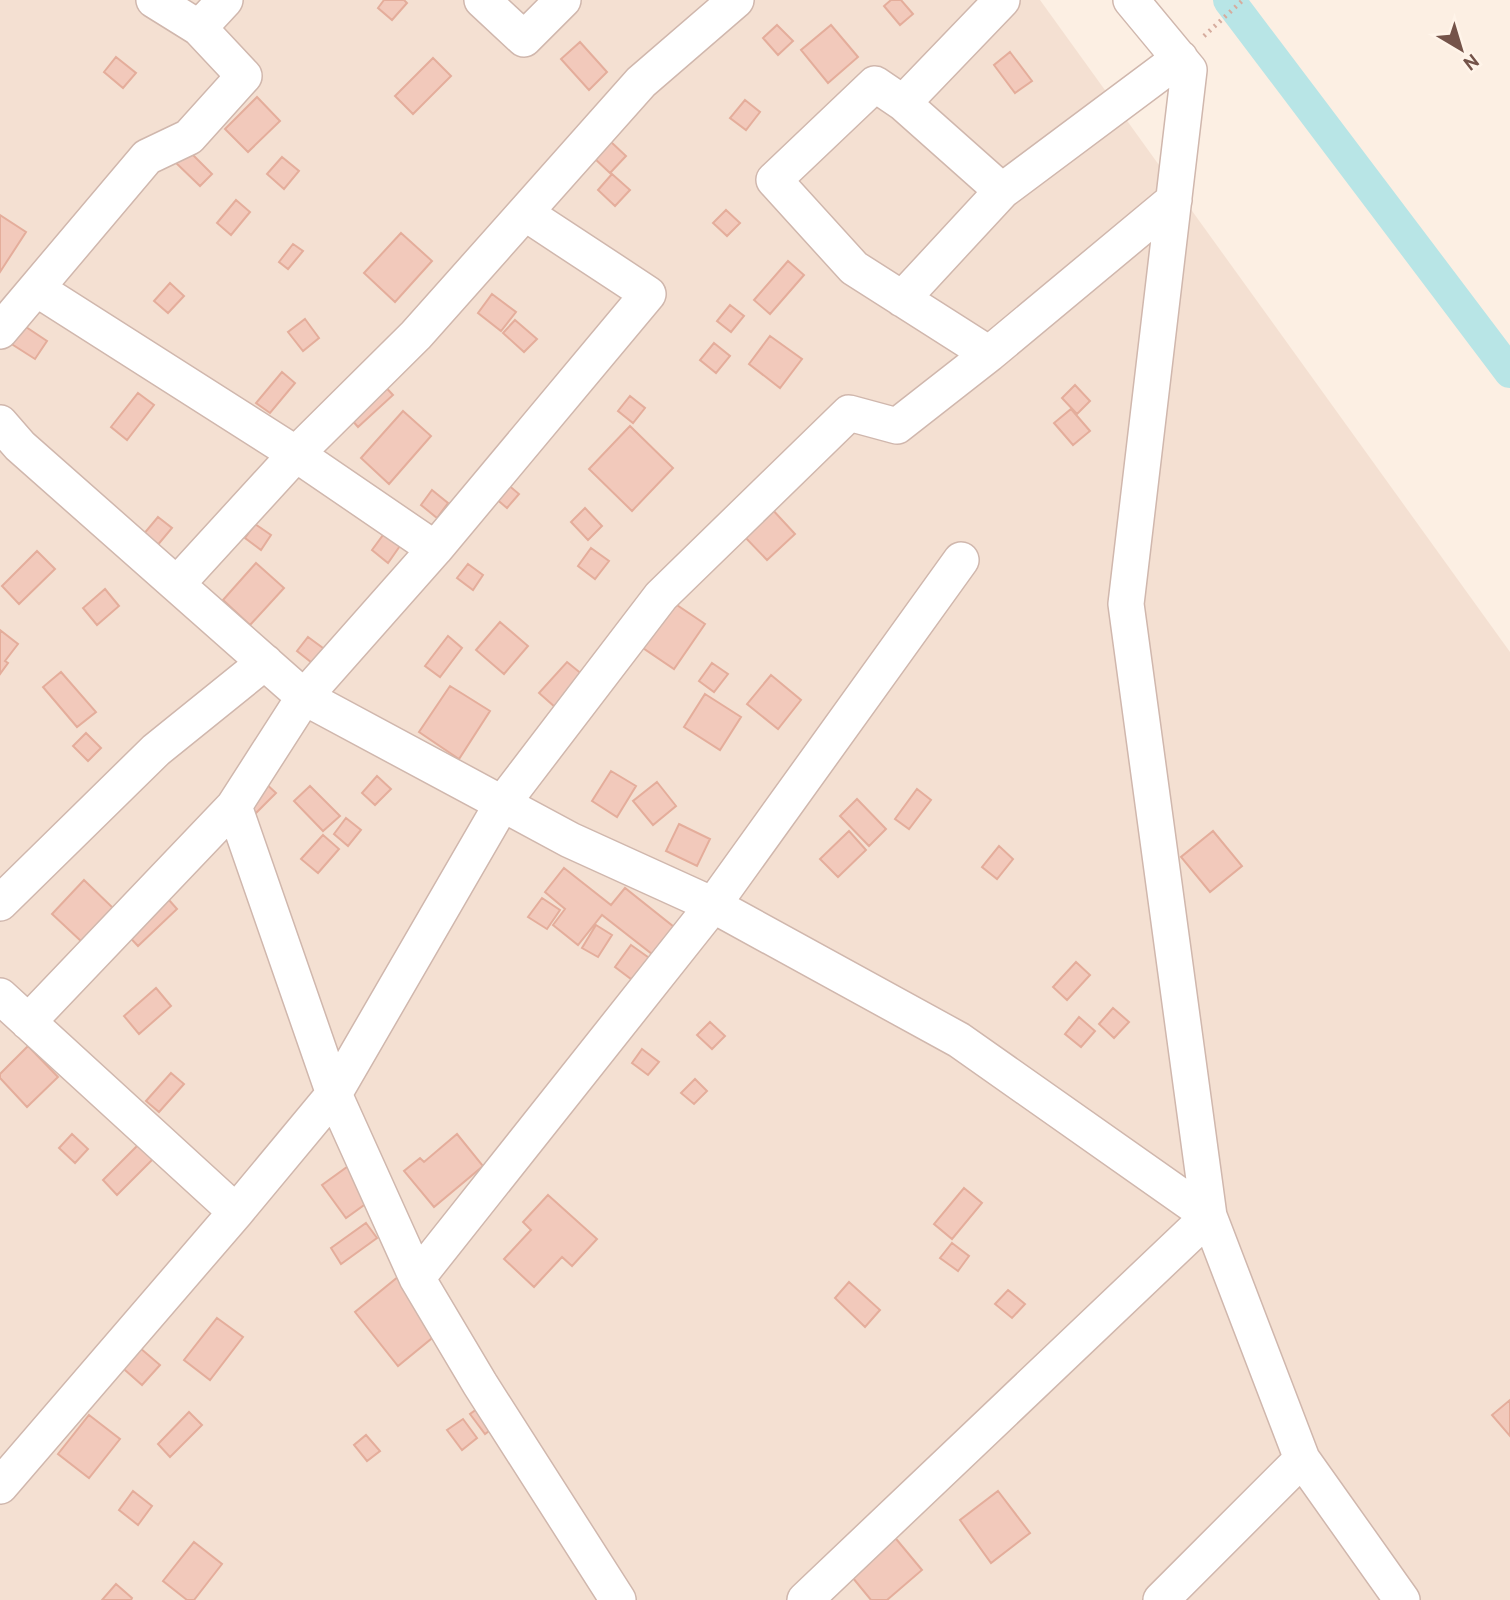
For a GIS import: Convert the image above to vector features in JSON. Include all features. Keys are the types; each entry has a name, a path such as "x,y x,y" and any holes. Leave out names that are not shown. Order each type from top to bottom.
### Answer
{"street":[{"path":"0,331 147,157 189,137 244,76 200,28 154,0"},
{"path":"200,28 225,0"},
{"path":"482,0 524,39 563,0"},
{"path":"177,584 296,454 416,335 641,82 736,0"},
{"path":"903,103 1002,0"},
{"path":"1131,0 1187,51 1189,70 1126,604 1209,1216 1302,1460 1402,1600"},
{"path":"902,299 1002,191 1187,51"},
{"path":"989,354 854,268 774,180 875,85 903,103 1002,191"},
{"path":"0,1486 334,1094 502,804 662,596 849,413 897,426 989,354 1174,200"},
{"path":"28,1021 234,806 304,697 435,550 648,294 525,213"},
{"path":"37,289 296,454 435,550"},
{"path":"0,423 20,446 304,697 570,840 713,905 959,1040 1209,1216"},
{"path":"417,1278 713,905 961,560"},
{"path":"0,903 156,750 265,662"},
{"path":"234,806 334,1094 417,1278 480,1384 618,1600"},
{"path":"0,996 236,1212"},
{"path":"805,1600 1209,1216"},
{"path":"1161,1600 1302,1460"}],"path":[{"path":"1187,51 1243,0"}],"shaded area":[{"path":"0,0 1040,0 1510,652 1510,1600 0,1600"}],"building":[{"path":"384,0 404,0 407,3 392,20 378,8"},
{"path":"891,0 901,0 913,14 900,25 884,6"},
{"path":"777,25 793,41 778,55 763,38"},
{"path":"831,25 858,57 828,83 801,50"},
{"path":"580,42 607,72 589,90 561,59"},
{"path":"1010,52 1032,81 1015,93 994,65"},
{"path":"116,57 136,73 123,88 104,72"},
{"path":"433,58 451,76 413,114 395,96"},
{"path":"257,97 280,121 248,152 225,129"},
{"path":"745,100 760,112 746,130 730,118"},
{"path":"610,141 626,156 610,173 594,158"},
{"path":"185,147 212,174 200,186 173,160"},
{"path":"282,157 299,171 284,189 267,174"},
{"path":"612,174 630,190 615,206 598,190"},
{"path":"236,200 250,212 231,235 217,223"},
{"path":"726,210 740,223 727,236 713,223"},
{"path":"0,215 26,232 0,272"},
{"path":"401,233 432,261 395,302 364,273"},
{"path":"293,244 303,251 288,269 279,262"},
{"path":"788,261 804,275 770,314 754,300"},
{"path":"170,283 184,296 168,313 154,301"},
{"path":"492,294 516,312 501,331 478,313"},
{"path":"730,305 744,316 731,332 717,321"},
{"path":"305,319 319,338 303,351 288,332"},
{"path":"515,320 537,339 524,352 503,333"},
{"path":"23,325 47,341 35,359 10,343"},
{"path":"770,336 802,359 780,388 749,364"},
{"path":"714,343 730,356 716,373 700,360"},
{"path":"282,372 295,383 270,413 256,403"},
{"path":"378,379 393,395 358,427 344,411"},
{"path":"1075,385 1090,401 1077,414 1062,398"},
{"path":"138,393 154,405 127,440 111,427"},
{"path":"630,396 645,408 633,423 618,411"},
{"path":"1071,409 1090,431 1073,445 1054,423"},
{"path":"403,411 431,436 389,484 361,458"},
{"path":"630,426 673,468 632,511 589,469"},
{"path":"500,478 519,494 507,508 488,492"},
{"path":"432,490 448,503 437,518 421,505"},
{"path":"585,508 602,526 588,540 571,522"},
{"path":"771,508 795,534 767,560 742,534"},
{"path":"158,517 172,528 156,547 142,536"},
{"path":"255,524 271,535 261,550 245,538"},
{"path":"386,531 402,543 388,563 372,550"},
{"path":"591,548 609,561 595,579 578,566"},
{"path":"37,551 55,569 19,604 2,586"},
{"path":"256,563 284,588 250,625 223,600"},
{"path":"468,564 483,575 473,590 457,578"},
{"path":"105,589 119,606 97,625 83,608"},
{"path":"665,597 705,624 674,669 634,642"},
{"path":"500,622 528,646 504,674 476,650"},
{"path":"0,630 18,644 5,661 8,663 0,674"},
{"path":"448,636 462,648 440,677 425,666"},
{"path":"308,637 327,651 316,666 297,651"},
{"path":"567,662 583,675 555,707 539,693"},
{"path":"712,663 728,674 714,692 699,681"},
{"path":"61,672 96,712 77,727 43,687"},
{"path":"771,675 801,700 778,729 747,704"},
{"path":"450,686 490,711 459,759 419,732"},
{"path":"705,694 741,717 720,750 684,727"},
{"path":"86,733 101,748 88,761 73,746"},
{"path":"611,771 636,786 617,817 592,801"},
{"path":"377,776 391,789 375,805 362,793"},
{"path":"263,781 276,793 242,827"},
{"path":"657,782 676,806 653,825 633,801"},
{"path":"310,786 340,816 323,831 294,801"},
{"path":"917,789 931,800 909,829 895,819"},
{"path":"857,799 886,829 869,846 840,816"},
{"path":"346,818 361,830 348,846 334,834"},
{"path":"679,824 710,839 697,866 666,851"},
{"path":"849,831 866,850 838,877 820,859"},
{"path":"1213,831 1242,866 1210,892 1181,857"},
{"path":"323,835 339,849 318,873 301,859"},
{"path":"999,846 1013,859 997,879 982,867"},
{"path":"564,868 611,905 625,888 674,927 652,954 602,915 578,945 553,925 565,909 545,892"},
{"path":"84,880 113,908 82,942 52,914"},
{"path":"161,891 177,909 138,946 121,928"},
{"path":"542,898 560,910 547,929 528,917"},
{"path":"596,925 612,935 598,957 582,948"},
{"path":"631,945 652,960 635,982 615,967"},
{"path":"1076,962 1090,975 1067,1000 1053,987"},
{"path":"156,988 171,1006 139,1034 124,1016"},
{"path":"1113,1008 1129,1022 1114,1038 1099,1024"},
{"path":"1079,1017 1095,1031 1081,1047 1065,1034"},
{"path":"710,1022 725,1036 712,1049 697,1035"},
{"path":"28,1046 58,1077 27,1107 0,1078 0,1074"},
{"path":"642,1049 659,1062 648,1075 632,1063"},
{"path":"171,1073 184,1084 159,1112 146,1101"},
{"path":"695,1079 707,1091 694,1104 681,1093"},
{"path":"72,1134 88,1149 75,1163 59,1148"},
{"path":"457,1134 483,1166 434,1207 404,1171 420,1158 424,1162"},
{"path":"138,1145 153,1159 117,1195 103,1180"},
{"path":"365,1154 389,1187 346,1218 322,1185"},
{"path":"964,1188 982,1203 952,1239 934,1224"},
{"path":"548,1195 597,1239 572,1266 562,1257 534,1287 504,1259 531,1230 523,1222"},
{"path":"366,1223 377,1238 341,1264 331,1248"},
{"path":"952,1243 969,1256 958,1271 940,1258"},
{"path":"404,1272 448,1325 398,1366 355,1312"},
{"path":"849,1282 880,1310 865,1327 835,1298"},
{"path":"1008,1290 1025,1304 1012,1318 995,1304"},
{"path":"217,1318 243,1337 210,1380 184,1360"},
{"path":"126,1336 160,1365 142,1385 109,1356"},
{"path":"1510,1400 1510,1436 1492,1415"},
{"path":"488,1401 502,1421 485,1434 470,1414"},
{"path":"189,1412 202,1425 170,1457 158,1444"},
{"path":"89,1415 120,1439 89,1478 58,1454"},
{"path":"463,1419 477,1438 462,1450 447,1430"},
{"path":"366,1435 380,1451 367,1461 354,1445"},
{"path":"133,1491 152,1506 138,1525 119,1510"},
{"path":"998,1491 1030,1533 991,1563 960,1520"},
{"path":"892,1534 922,1570 887,1600 871,1600 848,1572"},
{"path":"194,1542 222,1564 194,1600 187,1600 163,1581"},
{"path":"116,1584 132,1598 131,1600 102,1600"}],"waterway":[{"path":"1229,0 1510,372"}]}
